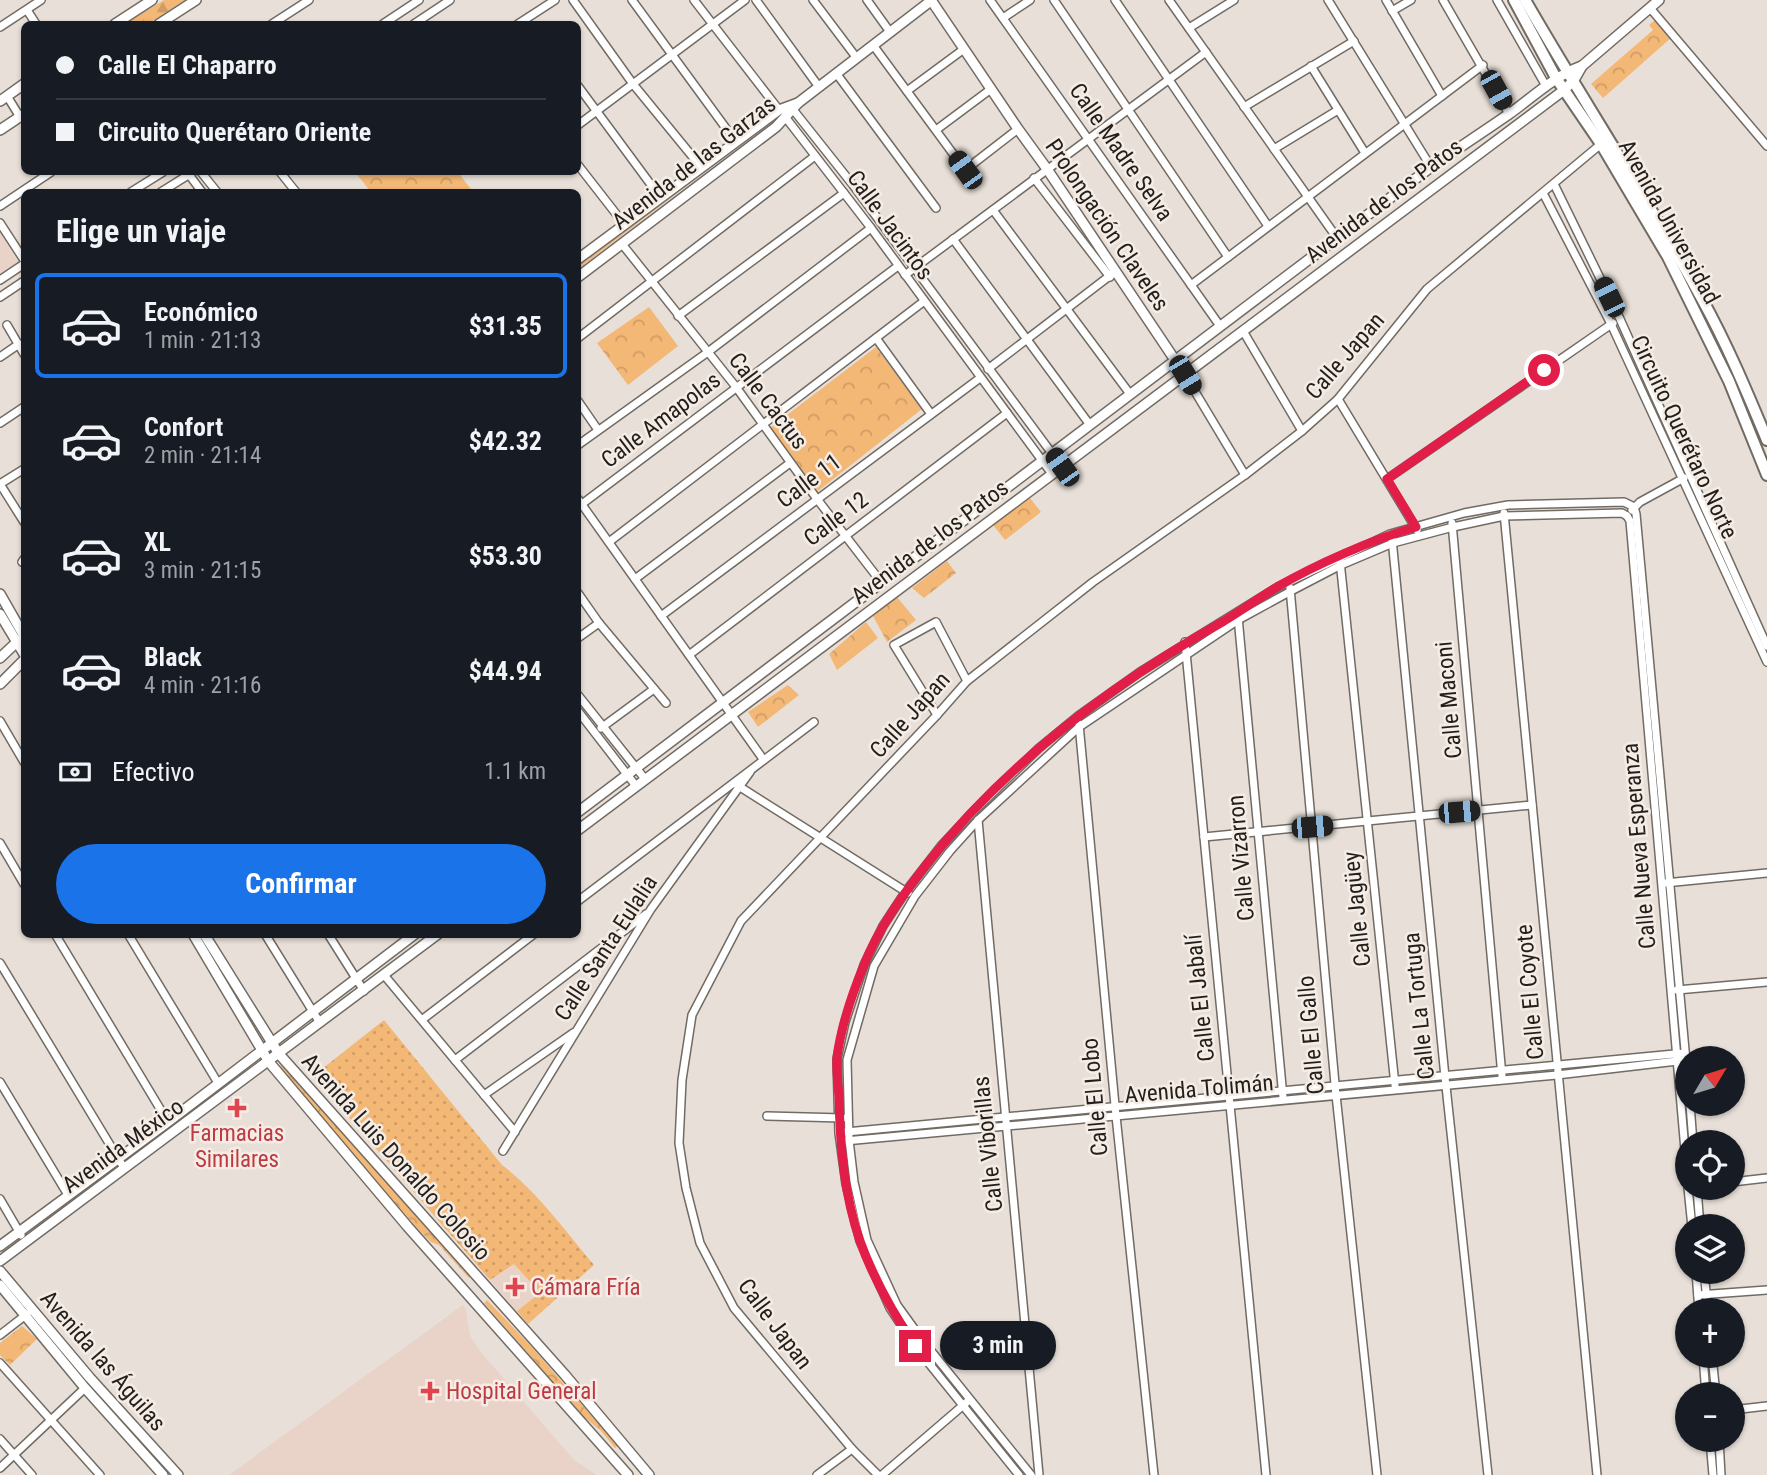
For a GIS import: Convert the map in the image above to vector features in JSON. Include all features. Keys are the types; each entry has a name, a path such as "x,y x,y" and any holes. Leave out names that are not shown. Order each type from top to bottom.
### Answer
{"main road":[{"name":"Avenida Universidad","path":"1514,0 1556,78 1601,144 1668,257 1701,321 1744,416 1767,475"},
{"name":"Avenida Universidad","path":"1525,0 1704,302 1767,440"}],"street":[{"path":"0,27 41,0"},
{"path":"120,21 152,0"},
{"path":"164,21 196,0"},
{"path":"277,21 309,0"},
{"path":"388,21 419,0"},
{"path":"418,21 450,0"},
{"path":"530,21 555,0"},
{"path":"573,0 633,84 701,167"},
{"path":"632,0 736,142"},
{"name":"Calle Jacintos","path":"694,0 871,228 923,303 1052,474"},
{"path":"581,123 745,0"},
{"path":"756,0 819,87"},
{"path":"813,0 856,57"},
{"path":"867,0 890,32"},
{"name":"Avenida de las Garzas","path":"581,275 786,118 794,106 931,0"},
{"name":"Prolongación Claveles","path":"931,0 1017,129 1048,169 1113,274 1176,360 1245,475"},
{"name":"Calle Madre Selva","path":"990,0 1220,326"},
{"path":"1003,18 1030,0"},
{"path":"1054,0 1228,257"},
{"path":"1115,0 1268,226"},
{"path":"1169,0 1337,238"},
{"path":"1189,28 1234,0"},
{"path":"1328,0 1431,167"},
{"path":"1386,0 1442,96"},
{"path":"1392,11 1411,0"},
{"path":"1443,0 1509,114"},
{"path":"1497,0 1546,86"},
{"path":"1570,76 1659,0"},
{"path":"1650,8 1767,146"},
{"path":"27,10 34,21"},
{"path":"1244,107 1354,41"},
{"path":"873,45 965,170 1017,129"},
{"path":"907,91 964,49"},
{"path":"905,275 1206,52"},
{"path":"1191,285 1483,65"},
{"path":"1311,66 1365,153"},
{"path":"836,74 936,208"},
{"name":"Avenida de los Patos","path":"581,810 1431,167 1556,78 1570,76"},
{"name":"Avenida de los Patos","path":"581,828 1564,90 1570,76"},
{"path":"21,86 4,98 21,115"},
{"path":"936,130 991,89"},
{"path":"581,90 660,197"},
{"name":"Calle Jacintos","path":"794,106 1062,467"},
{"name":"Avenida de las Garzas","path":"581,257 779,110 794,106"},
{"path":"1274,149 1338,110"},
{"path":"0,130 21,117"},
{"name":"Calle Japan","path":"882,1473 852,1449 734,1308 700,1243 686,1188 679,1143 682,1080 692,1015 741,921 967,681 1093,582 1245,475 1302,431 1338,400 1427,289 1601,144"},
{"path":"581,336 815,156"},
{"path":"581,169 624,224"},
{"path":"26,189 46,175"},
{"path":"136,189 158,175"},
{"path":"165,189 185,175"},
{"path":"203,175 215,189"},
{"path":"282,175 294,189"},
{"path":"988,369 1113,274 1034,178"},
{"name":"Circuito Querétaro Norte","path":"1554,184 1620,319 1767,646"},
{"path":"0,206 21,192"},
{"path":"678,316 844,193"},
{"name":"Circuito Querétaro Norte","path":"1543,193 1611,324 1767,662"},
{"path":"993,209 1130,394"},
{"path":"0,223 21,257"},
{"path":"581,443 708,352 871,228"},
{"path":"953,239 1090,425"},
{"name":"Calle Cactus","path":"622,244 736,387 881,582"},
{"path":"0,280 21,264"},
{"name":"Calle Amapolas","path":"581,500 898,266"},
{"path":"0,297 21,283"},
{"path":"609,542 923,303"},
{"path":"1251,303 1262,317"},
{"path":"1387,479 1620,319"},
{"path":"7,325 21,348"},
{"path":"1243,331 1302,431"},
{"path":"876,338 931,414"},
{"path":"0,357 19,344"},
{"name":"Calle 11","path":"661,616 980,378"},
{"path":"1338,400 1419,536"},
{"path":"581,405 598,430"},
{"path":"0,423 21,409"},
{"name":"Calle 12","path":"689,655 1007,413"},
{"path":"635,579 790,463"},
{"path":"21,471 0,484 21,517"},
{"path":"844,1137 848,1118 847,1060 874,966 915,896 950,851 978,820 1079,727 1288,582 1393,543 1504,516 1622,513 1626,516 1634,508 1690,474"},
{"path":"581,502 763,759"},
{"path":"1031,1475 915,1346 860,1241 839,1118 837,1059 850,1005 864,965 883,926 941,846 975,809 1039,748 1078,716 1185,642 1291,591 1390,534 1503,506 1623,502 1634,508"},
{"name":"Calle El Coyote","path":"1503,506 1597,1475"},
{"name":"Calle Nueva Esperanza","path":"1634,508 1665,883 1670,991 1679,1046"},
{"name":"Calle Nueva Esperanza","path":"1626,516 1630,521 1650,697"},
{"name":"Calle Maconi","path":"1451,517 1502,1076"},
{"name":"Calle La Tortuga","path":"1390,534 1488,1475"},
{"name":"Calle Jagüey","path":"1340,561 1395,1086"},
{"name":"Calle El Gallo","path":"1288,582 1291,591 1335,1091 1377,1475"},
{"path":"0,594 21,635"},
{"path":"581,597 666,703"},
{"path":"0,614 21,636"},
{"name":"Calle Vizarron","path":"1238,617 1283,1096"},
{"path":"937,715 894,645 936,622 967,681"},
{"path":"581,636 599,623"},
{"path":"0,659 21,638"},
{"name":"Calle El Jabalí","path":"1185,642 1266,1475"},
{"path":"0,684 21,663"},
{"path":"595,733 654,689"},
{"path":"581,699 645,779"},
{"path":"581,715 636,786"},
{"name":"Calle El Lobo","path":"1078,716 1154,1475"},
{"path":"0,721 21,757"},
{"name":"Calle Santa Eulalia","path":"503,1151 652,909 737,785 763,759 814,722"},
{"path":"581,899 737,785 915,896"},
{"path":"1204,838 1532,805"},
{"name":"Calle Viborillas","path":"975,809 1004,1122 1027,1327 1039,1475"},
{"path":"0,843 21,879"},
{"path":"1665,883 1767,873"},
{"name":"Calle Nueva Esperanza","path":"1665,883 1681,990 1681,1046"},
{"path":"455,1060 652,909"},
{"path":"57,938 168,1122"},
{"path":"130,938 218,1083"},
{"name":"Avenida Luis Donaldo Colosio","path":"203,938 279,1054 565,1375 649,1475"},
{"name":"Avenida Luis Donaldo Colosio","path":"203,938 269,1062 408,1227 628,1475"},
{"path":"267,938 320,1023"},
{"path":"331,938 363,991"},
{"path":"261,1051 410,938"},
{"path":"269,1062 433,938"},
{"path":"423,1019 529,938"},
{"path":"0,963 124,1168"},
{"path":"384,975 515,1132"},
{"path":"1670,991 1767,982"},
{"path":"850,1005 861,1008"},
{"path":"484,1095 575,1032"},
{"name":"Avenida México","path":"0,1246 261,1051"},
{"name":"Avenida Tolimán","path":"844,1137 1675,1058"},
{"name":"Avenida México","path":"0,1261 269,1062"},
{"path":"0,1082 68,1195"},
{"path":"767,1116 848,1118"},
{"path":"1745,1181 1767,1178"},
{"path":"0,1199 26,1241"},
{"name":"Avenida las Águilas","path":"0,1271 85,1388 163,1475"},
{"path":"1699,1284 1703,1298"},
{"path":"1701,1298 1703,1284"},
{"name":"Avenida las Águilas","path":"0,1285 176,1474"},
{"path":"1702,1295 1767,1290"},
{"path":"0,1335 28,1313"},
{"path":"0,1363 100,1475"},
{"path":"0,1468 85,1388"},
{"path":"882,1473 968,1402"},
{"path":"968,1402 1019,1475"},
{"path":"1745,1409 1767,1406"},
{"path":"0,1439 32,1475"},
{"path":"817,1475 852,1449"},
{"path":"1711,1452 1713,1475"},
{"path":"1720,1452 1721,1475"}],"shaded area":[{"path":"0,232 18,262 0,274"},
{"name":"Cámara Fría","path":"514,1264 540,1294 517,1311 490,1280"},
{"name":"Hospital General","path":"463,1305 470,1336 480,1351 574,1460 597,1475 229,1475"}],"green space":[{"path":"164,0 185,0 153,21 130,21"},
{"path":"1656,19 1671,38 1603,98 1591,84 1653,30 1649,25"},
{"path":"752,132 754,134 581,267 581,260"},
{"path":"357,175 460,175 471,189 369,189"},
{"path":"649,307 678,346 628,385 597,343"},
{"path":"876,347 922,409 818,491 770,428"},
{"path":"1030,498 1041,512 1005,540 993,525"},
{"path":"947,561 956,573 924,598 912,588"},
{"path":"897,597 916,620 887,642 873,616"},
{"path":"866,622 878,638 837,670 829,654"},
{"path":"788,685 799,695 758,727 748,712"},
{"path":"384,1020 502,1165 539,1200 594,1265 528,1324 517,1311 540,1293 514,1264 490,1280 313,1076"},
{"path":"281,1065 471,1275 469,1278 439,1245 431,1242 419,1230 278,1068"},
{"path":"487,1300 618,1446 615,1448 601,1431 583,1416 484,1303"},
{"path":"22,1326 37,1339 10,1365 0,1355 0,1343"}],"place":[{"name":"Farmacias Similares","path":"237,1108"},
{"name":"Cámara Fría","path":"515,1287"},
{"name":"Hospital General","path":"430,1391"}],"route":[{"path":"915,1346 890,1308 860,1241 846,1184 839,1133 837,1059 855,991 883,926 941,846 975,809 1039,748 1078,716 1140,671 1278,587 1390,534 1416,527 1387,479 1544,370"}]}
